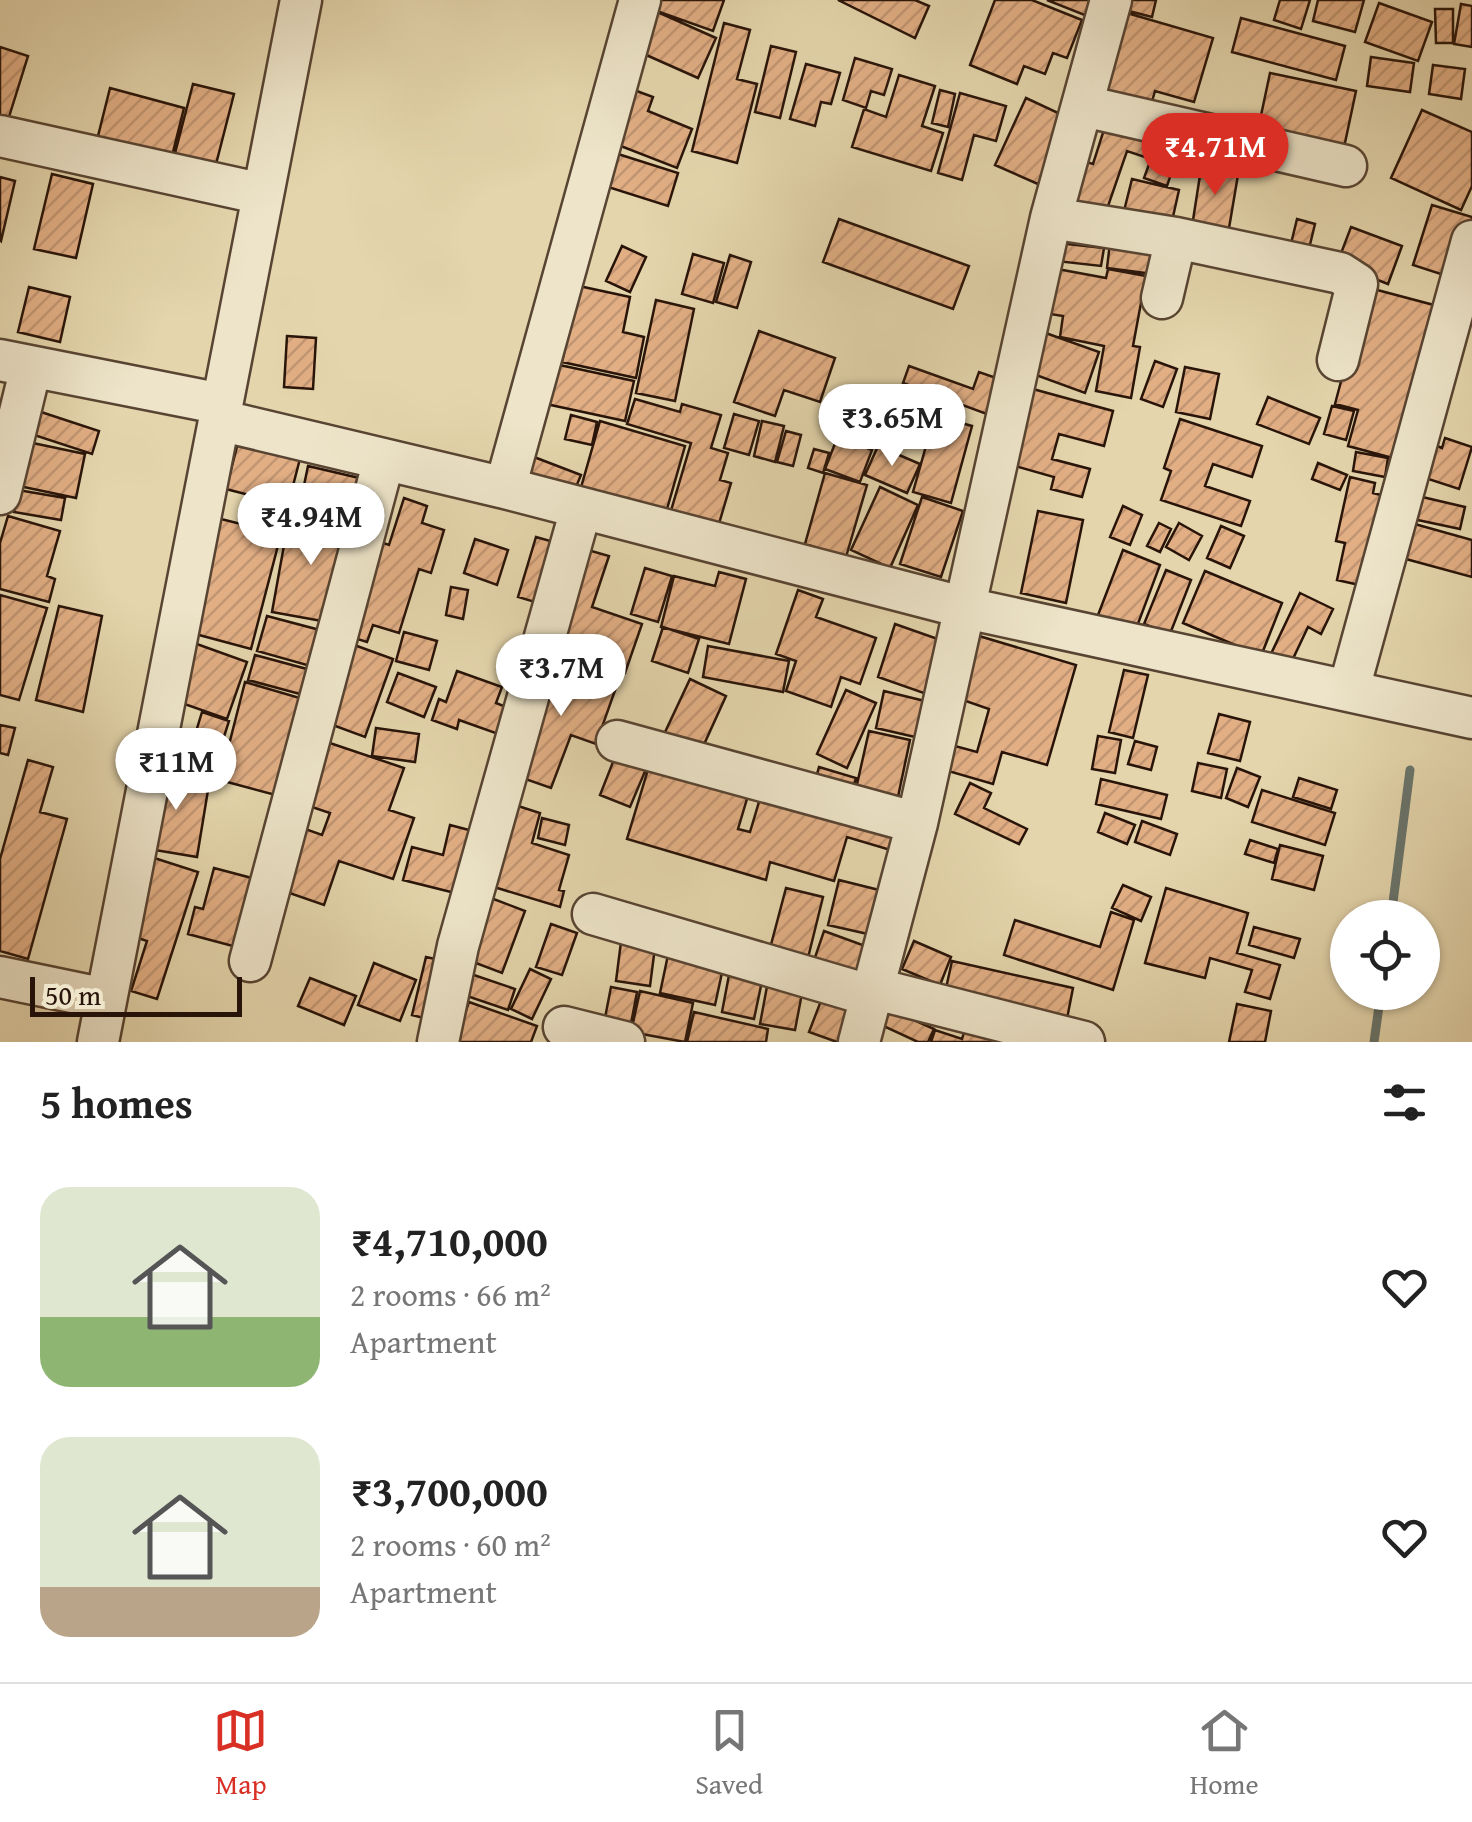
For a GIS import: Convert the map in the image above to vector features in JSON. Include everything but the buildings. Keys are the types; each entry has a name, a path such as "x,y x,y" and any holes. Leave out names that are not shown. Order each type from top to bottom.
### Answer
{"street":[{"path":"98,1042 300,0"},
{"path":"506,488 640,0"},
{"path":"860,1042 917,823 1051,218 1111,0"},
{"path":"1084,106 1346,166"},
{"path":"0,136 263,194"},
{"path":"1051,218 1176,238 1340,273 1356,284 1338,360"},
{"path":"1162,298 1176,238"},
{"path":"1349,689 1472,240"},
{"path":"0,494 16,363 220,412 384,460 966,608 1472,718"},
{"path":"250,962 384,460"},
{"path":"438,1042 458,946 582,508"},
{"path":"617,742 917,823"},
{"path":"592,914 874,992 1084,1042"},
{"path":"0,977 106,999"},
{"path":"564,1027 624,1042"}],"waterway":[{"path":"1393,900 1410,770"},
{"path":"1374,1042 1378,1010"}]}
